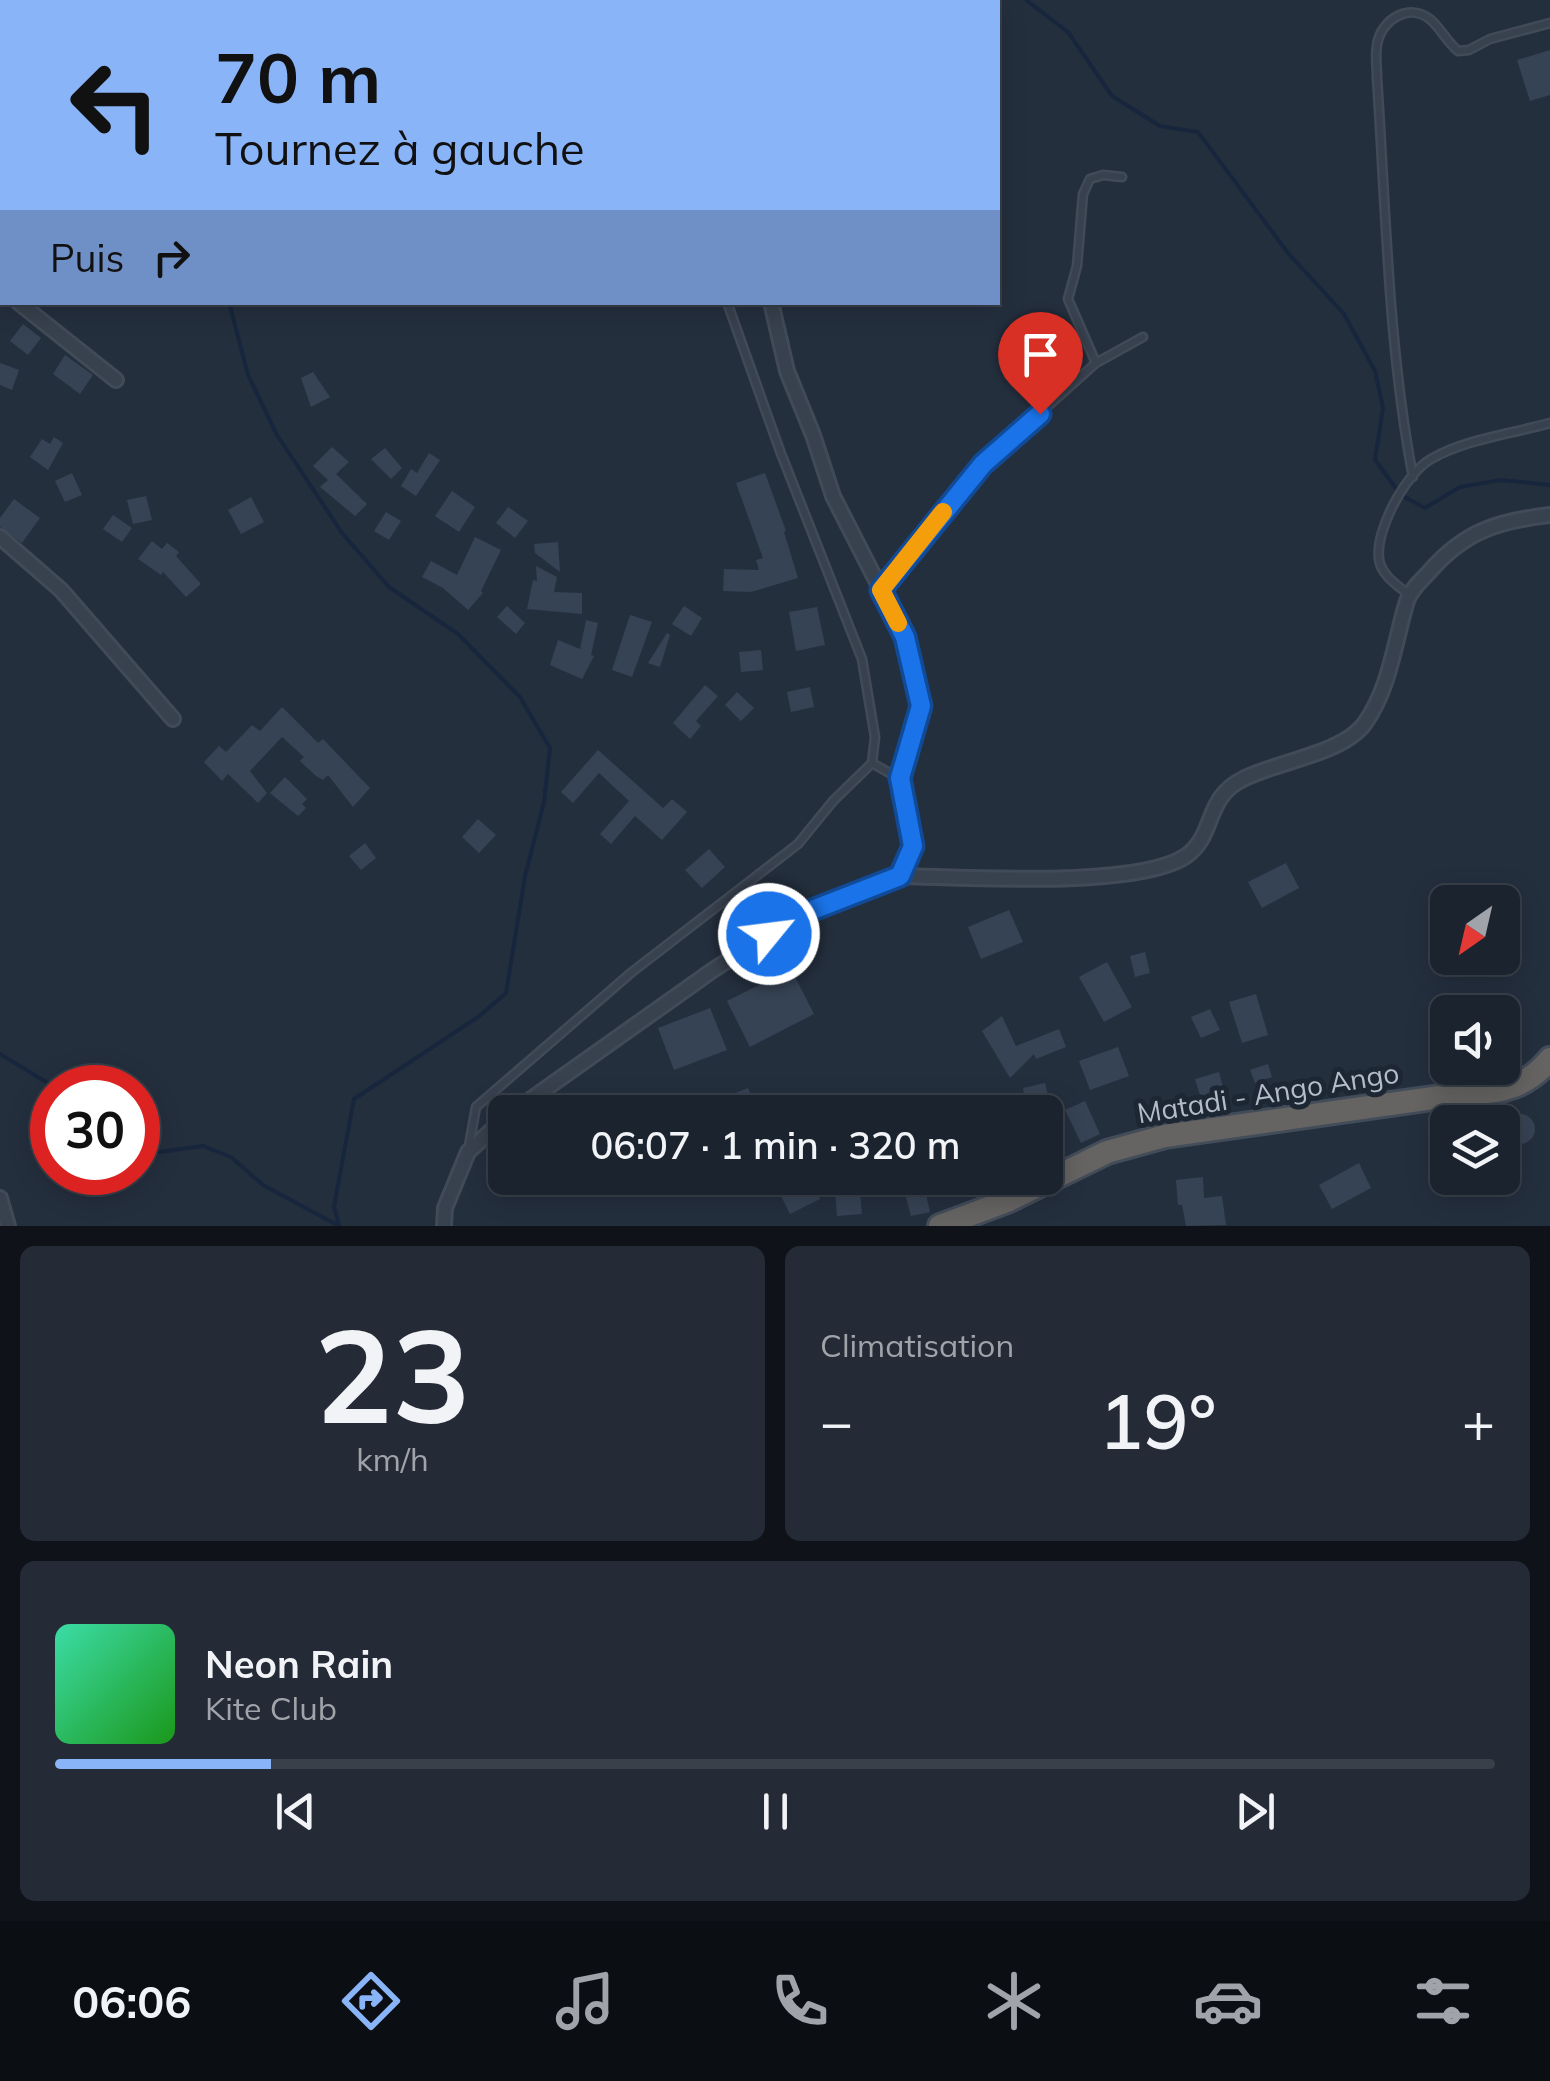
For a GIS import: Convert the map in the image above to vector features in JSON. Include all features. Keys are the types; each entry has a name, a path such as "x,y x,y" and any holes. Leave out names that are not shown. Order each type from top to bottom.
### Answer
{"highway":[{"path":"1526,1083 1550,1059"},
{"name":"Matadi - Ango Ango","path":"940,1226 1007,1201 1107,1152 1165,1136 1468,1092 1492,1093 1526,1083"}],"street":[{"path":"22,305 116,380"},
{"path":"772,305 787,371 832,496 905,637 921,706 900,778 913,846 900,876"},
{"path":"537,1095 797,916 900,876 1034,878 1130,874 1168,866 1190,854 1204,836 1211,811 1237,782 1268,767 1346,742 1365,723 1379,695 1409,595 1452,547 1475,532 1520,518 1550,515"},
{"path":"0,537 60,590 173,719"},
{"path":"444,1226 445,1208 468,1152 488,1134"},
{"path":"0,1198 8,1226"}],"lane":[{"path":"1413,477 1402,418 1392,292 1378,78 1380,32 1402,12 1415,10 1430,18 1458,51 1550,23"},
{"path":"1096,363 1068,300 1077,266 1083,194 1090,179 1122,177"},
{"path":"468,1152 476,1107 632,972 798,844 833,801 872,764 875,737 862,658 780,451 728,305"},
{"path":"881,590 983,464 1096,363 1143,337"},
{"path":"1409,595 1384,573 1378,560 1387,515 1413,477 1426,462 1448,450 1550,423"},
{"path":"872,764 900,778"},
{"path":"1526,1083 1550,1072"}],"building":[{"path":"1550,50 1550,95 1530,101 1517,60"},
{"path":"23,324 41,338 28,355 10,341"},
{"path":"65,355 93,375 80,394 53,374"},
{"path":"0,363 19,370 12,390 0,385"},
{"path":"313,372 330,397 311,407 301,378"},
{"path":"54,437 63,443 48,470 30,457 42,439 50,444"},
{"path":"332,447 349,462 336,474 367,504 355,516 320,487 328,480 313,466"},
{"path":"385,448 402,468 391,479 371,459"},
{"path":"429,453 440,460 416,496 401,486 411,469 417,473"},
{"path":"72,473 82,495 65,502 55,481"},
{"path":"765,473 798,578 751,592 723,591 724,569 759,570 756,560 763,558 736,483"},
{"path":"452,491 475,507 459,532 435,516"},
{"path":"146,496 152,520 133,524 127,500"},
{"path":"251,497 264,522 241,534 228,510"},
{"path":"14,499 40,518 22,543 0,527 0,518"},
{"path":"508,507 528,521 515,538 496,523"},
{"path":"386,512 401,521 389,540 374,531"},
{"path":"113,515 132,528 122,542 103,529"},
{"path":"475,537 501,550 483,593 468,610 443,588 422,577 431,561 457,575"},
{"path":"152,541 162,549 167,543 179,552 176,556 201,584 186,597 163,572 161,575 138,559"},
{"path":"558,542 560,572 535,553 534,544"},
{"path":"536,566 557,577 554,592 582,593 582,614 527,609 533,580 537,581"},
{"path":"507,606 525,623 516,634 497,617"},
{"path":"684,606 702,618 691,636 672,624"},
{"path":"817,607 825,645 796,651 789,612"},
{"path":"630,615 652,622 632,677 612,670"},
{"path":"586,620 598,623 591,655 594,656 582,679 550,665 558,640 580,649"},
{"path":"667,633 670,635 660,667 648,663"},
{"path":"761,650 763,670 741,672 739,652"},
{"path":"705,685 718,696 696,721 701,726 690,739 673,723"},
{"path":"810,687 814,707 791,712 787,692"},
{"path":"737,692 754,708 741,721 725,705"},
{"path":"282,707 318,743 323,739 370,788 353,807 328,775 323,780 316,776 300,761 304,757 282,737 250,771 267,793 258,803 228,774 222,781 204,762 219,746 226,752 252,725 260,731"},
{"path":"598,750 663,808 672,799 687,812 662,840 635,816 611,844 600,834 629,801 599,773 573,803 561,792"},
{"path":"285,777 307,799 302,804 306,808 298,816 270,793"},
{"path":"478,819 496,835 479,853 462,837"},
{"path":"365,843 376,858 361,870 349,856"},
{"path":"709,849 725,867 702,888 685,870"},
{"path":"1286,863 1299,888 1262,908 1248,882"},
{"path":"1009,910 1023,942 981,959 968,927"},
{"path":"1145,952 1150,973 1135,977 1130,956"},
{"path":"1107,962 1132,1007 1104,1022 1079,977"},
{"path":"791,969 814,1014 750,1047 727,1001"},
{"path":"1256,994 1268,1035 1242,1043 1229,1002"},
{"path":"710,1008 727,1050 674,1070 658,1028"},
{"path":"1210,1009 1220,1030 1201,1038 1191,1017"},
{"path":"1002,1016 1016,1046 1059,1029 1066,1047 1036,1059 1034,1054 1010,1078 982,1031"},
{"path":"1118,1047 1129,1076 1090,1090 1079,1061"},
{"path":"1268,1064 1272,1077 1255,1083 1250,1070"},
{"path":"1219,1072 1226,1098 1203,1105 1195,1079"},
{"path":"1045,1083 1048,1095 1024,1095 1023,1088"},
{"path":"748,1088 751,1095 730,1095"},
{"path":"1085,1101 1100,1134 1081,1143 1065,1110"},
{"path":"1520,1114 1534,1123 1531,1140 1520,1144"},
{"path":"1359,1163 1371,1188 1332,1209 1319,1185"},
{"path":"1203,1177 1204,1198 1222,1196 1226,1225 1186,1226 1182,1205 1178,1205 1176,1180"},
{"path":"818,1195 820,1199 790,1214 781,1196"},
{"path":"835,1195 860,1195 862,1214 837,1216"},
{"path":"905,1195 926,1195 930,1212 911,1216"}],"waterway":[{"path":"1026,0 1068,32 1112,96 1160,126 1198,132 1288,253 1344,314 1375,371 1383,408 1375,460 1401,495 1425,508 1460,487 1501,480 1550,485"},
{"path":"230,305 248,375 277,435 342,533 389,587 458,634 520,697 550,748 544,802 525,876 506,993 478,1017 354,1099 334,1206 339,1226"},
{"path":"0,1054 30,1072"},
{"path":"160,1152 203,1146 231,1157 263,1185 339,1226"}],"slow traffic":[{"path":"898,623 881,590 943,512"}],"route":[{"path":"769,934 797,916 900,876 913,846 900,778 912,748 921,706 905,637 881,590 983,464 1040,414"}]}
